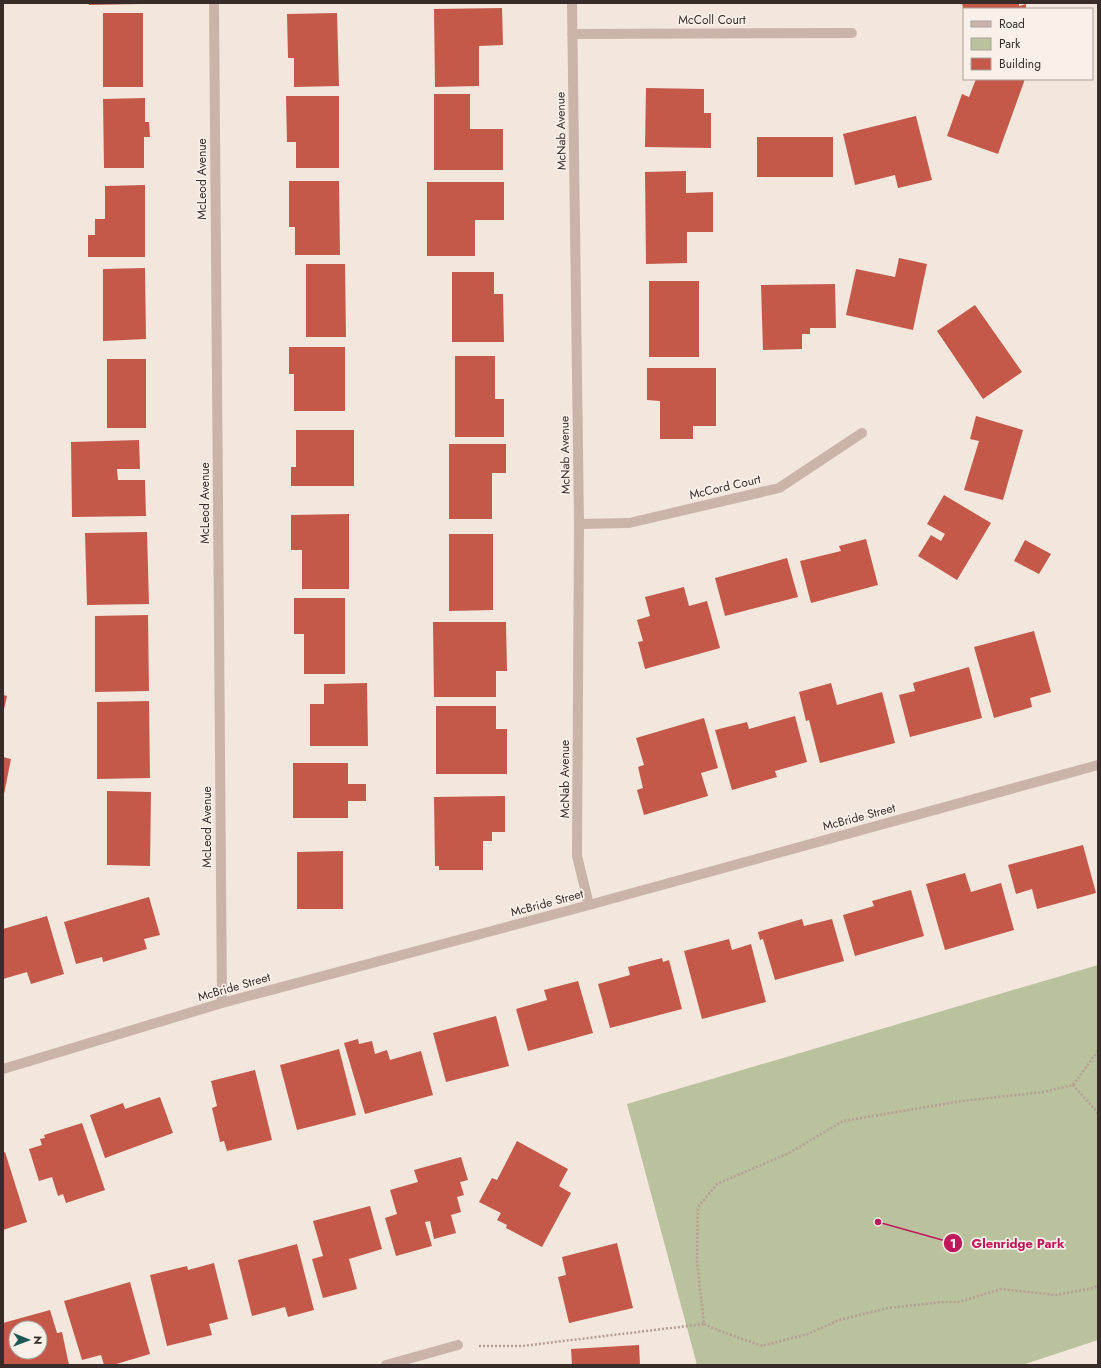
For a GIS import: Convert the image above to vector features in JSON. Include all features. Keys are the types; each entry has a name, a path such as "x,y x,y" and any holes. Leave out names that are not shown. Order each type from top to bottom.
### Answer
{"street":[{"name":"McLeod Avenue","path":"214,3 222,1003"},
{"name":"McNab Avenue","path":"572,3 579,524 577,856 589,905"},
{"name":"McColl Court","path":"572,34 852,33"},
{"name":"McCord Court","path":"579,524 629,523 779,488 862,433"},
{"name":"McBride Street","path":"3,1069 222,1003 589,905 1098,765"},
{"path":"386,1365 458,1345"}],"path":[{"path":"704,1324 697,1262 698,1207 717,1184 789,1153 843,1121 962,1101 1044,1092 1073,1085 1098,1051"},
{"path":"1073,1085 1098,1116"},
{"path":"458,1345 522,1346 704,1324 720,1332 762,1346 808,1334 839,1320 888,1308 942,1302 960,1302 1001,1289 1056,1295 1093,1288 1098,1284"}],"green space":[{"path":"1098,965 1098,1340 1022,1365 697,1365 627,1104"}],"building":[{"path":"89,3 140,3 140,4 89,5"},
{"path":"962,3 1019,3 1019,6 1026,4 1026,8 963,9"},
{"path":"502,8 503,45 479,46 479,86 435,87 434,9"},
{"path":"103,13 143,13 143,87 103,87"},
{"path":"337,13 339,86 294,87 294,58 288,58 287,14"},
{"path":"976,80 1025,80 998,154 947,136 962,94 969,97"},
{"path":"646,88 704,89 704,113 711,113 711,148 645,147"},
{"path":"434,94 470,94 470,129 503,129 503,170 434,170"},
{"path":"286,96 339,96 339,168 296,168 296,142 287,142"},
{"path":"145,98 145,122 149,122 150,137 144,137 144,168 104,168 103,99"},
{"path":"916,116 932,180 898,188 895,175 855,185 843,134"},
{"path":"757,137 833,137 833,177 757,177"},
{"path":"686,171 686,193 713,192 713,232 687,232 687,263 646,264 645,172"},
{"path":"289,181 339,181 340,255 295,255 295,227 289,227"},
{"path":"427,182 504,182 504,220 475,220 475,256 427,256"},
{"path":"145,185 145,257 88,257 88,235 95,235 95,219 105,219 105,186"},
{"path":"899,258 927,264 913,330 846,315 856,269 895,277"},
{"path":"306,264 345,264 346,337 306,337"},
{"path":"145,268 146,339 103,341 103,269"},
{"path":"452,272 494,272 494,294 503,294 504,342 452,342"},
{"path":"649,281 699,281 699,357 649,357"},
{"path":"835,284 836,328 810,328 810,334 802,334 802,349 763,350 761,285"},
{"path":"975,305 1022,372 983,399 937,331"},
{"path":"289,347 345,347 345,411 294,411 294,374 289,374"},
{"path":"455,356 495,356 495,399 504,399 504,437 455,437"},
{"path":"107,359 146,359 146,428 107,428"},
{"path":"647,368 716,368 716,426 693,426 693,439 660,439 660,401 647,400"},
{"path":"976,416 1023,430 1003,500 964,490 979,441 970,439"},
{"path":"296,430 354,430 354,486 291,486 291,467 296,467"},
{"path":"139,440 140,469 117,469 118,480 145,480 146,516 72,517 71,442"},
{"path":"449,444 506,444 506,473 492,473 492,519 449,519"},
{"path":"944,495 991,523 957,580 918,556 931,535 941,541 945,534 927,524"},
{"path":"349,514 349,589 302,589 302,550 291,550 291,515"},
{"path":"147,532 149,604 87,605 85,533"},
{"path":"449,534 493,534 493,610 449,611"},
{"path":"866,539 878,585 811,603 800,561 841,551 839,546"},
{"path":"1025,540 1051,554 1039,574 1014,561"},
{"path":"787,558 798,597 725,616 715,578"},
{"path":"684,587 689,606 707,601 720,648 645,669 638,642 643,641 637,620 650,616 645,597"},
{"path":"294,598 345,598 345,674 304,674 304,634 294,634"},
{"path":"148,615 149,691 95,692 95,616"},
{"path":"433,622 506,622 507,671 496,671 496,697 434,697"},
{"path":"1034,631 1051,692 1030,698 1032,707 994,718 974,647"},
{"path":"969,667 982,718 910,737 899,695 915,691 913,683"},
{"path":"367,683 368,746 310,746 310,704 324,704 324,684"},
{"path":"831,683 837,705 882,692 895,743 820,763 809,720 806,721 799,692"},
{"path":"3,695 7,696 4,709 3,709"},
{"path":"149,701 150,778 97,779 97,702"},
{"path":"436,706 496,706 496,729 507,729 507,774 436,774"},
{"path":"795,716 807,762 775,771 777,777 732,790 715,730 747,722 749,729"},
{"path":"704,718 718,768 701,773 708,796 644,815 637,790 643,788 638,767 644,765 636,738"},
{"path":"3,757 11,759 4,794 3,794"},
{"path":"293,763 348,763 348,784 366,784 366,801 348,801 348,818 293,818"},
{"path":"107,791 151,792 150,866 107,865"},
{"path":"505,796 505,832 492,832 492,841 483,841 483,870 439,870 439,866 435,866 434,797"},
{"path":"1083,845 1096,893 1037,909 1032,889 1016,894 1008,865"},
{"path":"343,851 343,909 297,909 297,852"},
{"path":"965,873 971,892 1001,883 1014,930 945,950 926,884"},
{"path":"911,890 924,936 855,956 843,915 874,906 872,901"},
{"path":"149,897 160,935 144,939 147,949 103,962 102,957 76,964 64,922"},
{"path":"47,916 64,974 31,984 27,972 3,979 3,929"},
{"path":"802,919 804,926 832,919 844,961 775,980 763,939 760,940 758,932"},
{"path":"729,939 732,950 751,944 766,1002 702,1019 684,951"},
{"path":"662,958 663,962 669,960 682,1009 610,1028 598,984 630,975 628,967"},
{"path":"578,981 593,1033 528,1051 516,1009 547,1000 544,990"},
{"path":"496,1016 509,1066 446,1082 433,1033"},
{"path":"358,1039 359,1044 372,1041 375,1054 387,1050 390,1060 421,1051 433,1095 365,1114 344,1043"},
{"path":"339,1049 356,1115 297,1130 280,1065"},
{"path":"255,1070 272,1140 227,1151 224,1141 220,1142 212,1108 217,1106 211,1081"},
{"path":"160,1097 173,1133 105,1158 90,1115 123,1103 125,1109"},
{"path":"82,1123 105,1190 66,1203 63,1194 58,1196 52,1177 39,1181 29,1149 42,1145 40,1139 45,1138 44,1135"},
{"path":"517,1141 568,1169 559,1186 571,1193 542,1247 506,1228 507,1225 497,1220 501,1213 479,1202 492,1178 497,1180"},
{"path":"5,1152 27,1222 3,1230 3,1153"},
{"path":"461,1157 468,1180 460,1182 464,1195 457,1197 461,1212 451,1215 456,1233 434,1239 430,1221 425,1222 432,1246 396,1256 385,1218 397,1214 390,1190 418,1182 414,1170"},
{"path":"370,1206 382,1249 349,1259 357,1289 323,1298 312,1259 323,1256 313,1221"},
{"path":"617,1243 633,1308 569,1323 558,1277 566,1275 562,1257"},
{"path":"297,1244 314,1310 288,1317 285,1307 252,1316 238,1260"},
{"path":"214,1263 228,1319 209,1324 212,1335 167,1346 150,1275 187,1266 188,1270"},
{"path":"130,1282 150,1354 113,1365 104,1365 101,1355 82,1360 64,1301"},
{"path":"50,1310 57,1333 62,1332 69,1365 3,1365 3,1323 8,1322 8,1360 48,1360 48,1320 14,1320"},
{"path":"639,1345 640,1365 572,1365 571,1349"}],"place":[{"name":"Glenridge Park","path":"878,1222"}]}
